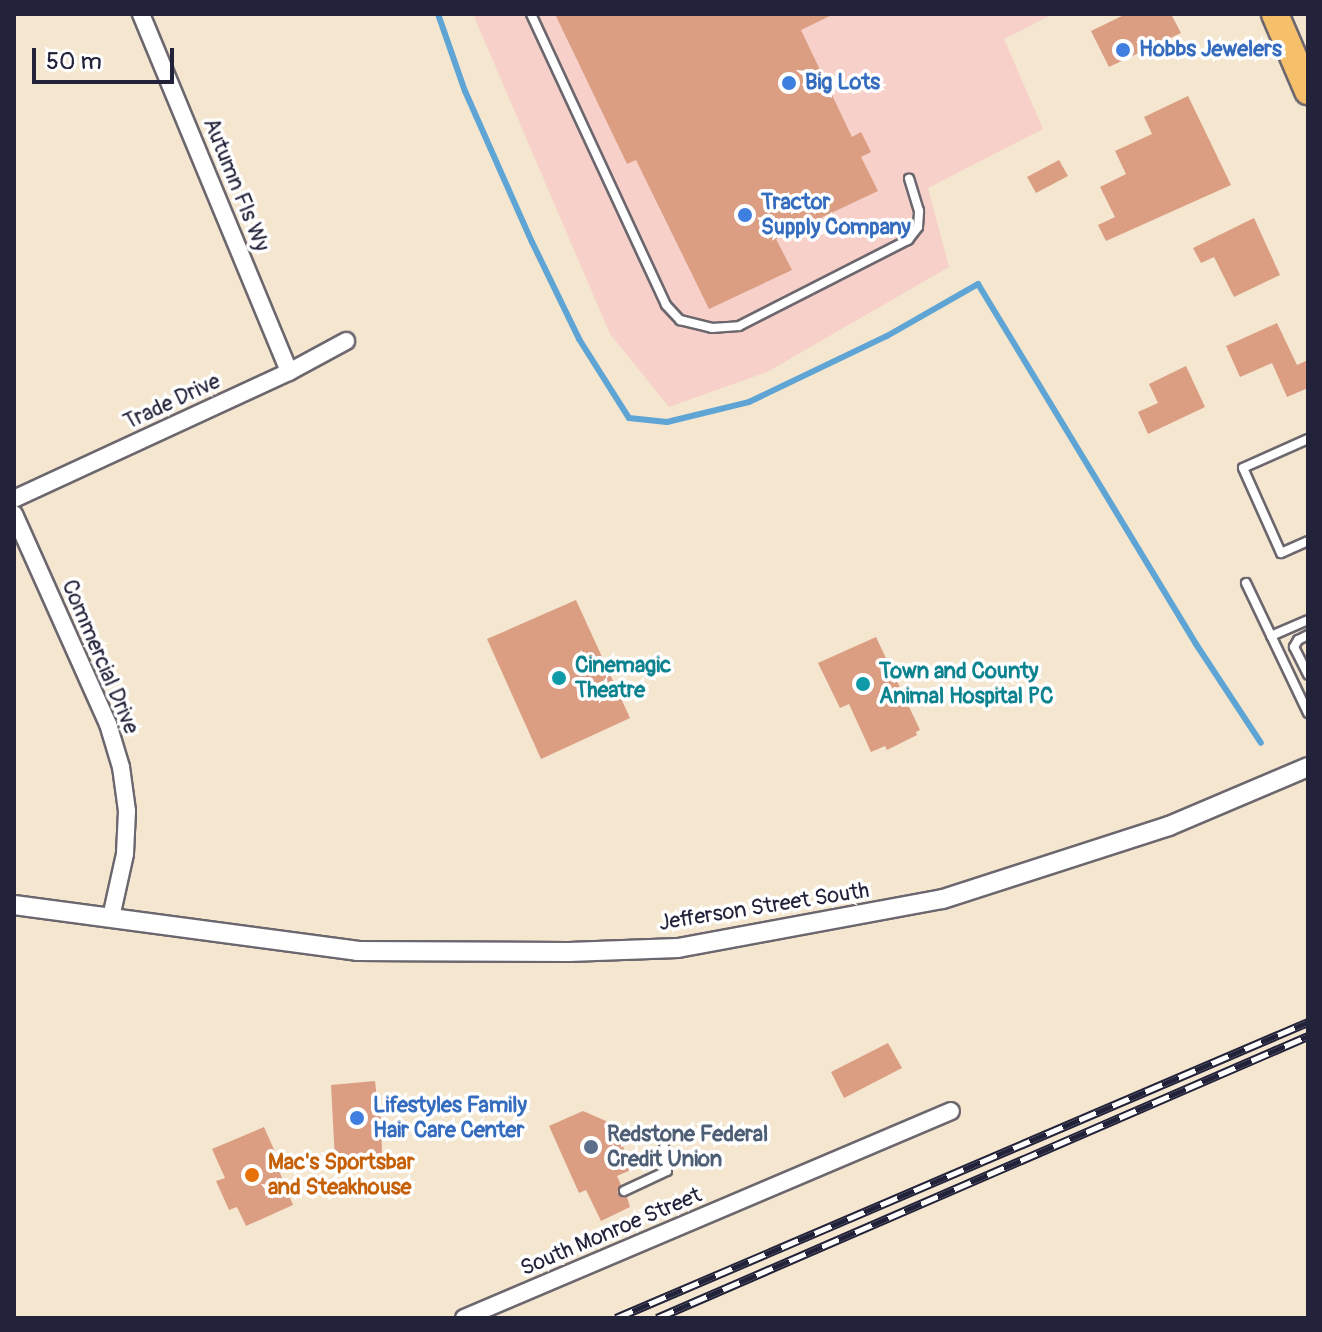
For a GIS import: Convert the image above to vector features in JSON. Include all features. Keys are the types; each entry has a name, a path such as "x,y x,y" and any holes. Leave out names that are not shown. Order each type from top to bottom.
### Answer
{"highway":[{"path":"1275,14 1308,91"}],"street":[{"name":"Autumn Fls Wy","path":"141,14 289,372"},
{"name":"Trade Drive","path":"14,499 289,372 346,341"},
{"name":"Commercial Drive","path":"14,514 108,724 121,767 127,811 125,854 111,917"},
{"name":"Jefferson Street South","path":"14,905 357,951 569,952 678,948 858,917 973,890 1169,826 1308,767"},
{"name":"South Monroe Street","path":"464,1318 951,1111"}],"lane":[{"path":"531,14 666,305 680,320 712,328 739,326 908,240 918,227 919,211 909,179"},
{"path":"1308,439 1243,468 1281,553 1308,541"},
{"path":"1246,583 1304,696 1308,713"},
{"path":"1271,636 1308,620"},
{"path":"1308,635 1298,640 1294,647 1308,675"},
{"path":"624,1191 667,1171 664,1147"}],"shaded area":[{"path":"473,14 1053,14 1004,39 1043,129 928,188 949,267 767,372 669,407 610,334"}],"building":[{"path":"555,14 834,14 801,30 852,137 861,132 871,152 861,157 878,191 776,239 792,270 709,309 636,160 627,164"},
{"name":"Hobbs Jewelers","path":"1126,14 1171,14 1181,33 1109,67 1091,31"},
{"path":"1188,96 1231,185 1106,241 1098,225 1115,217 1100,187 1126,174 1115,151 1152,134 1144,117"},
{"path":"1059,160 1068,176 1036,193 1027,177"},
{"path":"1254,218 1280,275 1234,297 1214,257 1201,263 1193,248"},
{"path":"1277,323 1297,365 1308,360 1308,388 1287,397 1272,363 1240,377 1226,346"},
{"path":"1186,366 1205,407 1148,434 1138,412 1158,403 1149,384"},
{"name":"Cinemagic Theatre","path":"576,600 630,718 541,759 487,639"},
{"name":"Town and County Animal Hospital PC","path":"876,637 920,730 916,732 917,735 887,750 885,746 871,752 849,704 840,708 818,663"},
{"path":"888,1043 902,1068 844,1098 831,1072"},
{"name":"Lifestyles Family Hair Care Center","path":"375,1081 378,1109 381,1109 382,1156 335,1161 331,1085"},
{"name":"Redstone Federal Credit Union","path":"583,1111 613,1124 633,1169 617,1176 621,1185 617,1193 627,1197 630,1207 601,1221 586,1190 579,1193 549,1126"},
{"name":"Mac's Sportsbar and Steakhouse","path":"264,1127 284,1172 280,1173 293,1205 246,1226 237,1207 229,1210 216,1181 225,1178 212,1149"}],"waterway":[{"path":"438,14 465,91 532,242 579,339 629,418 667,422 749,402 887,336 978,284 1196,644 1261,743"}],"railway":[{"path":"616,1318 1308,1022"},
{"path":"657,1318 1308,1036"}],"place":[{"name":"Hobbs Jewelers","path":"1123,50"},
{"name":"Big Lots","path":"789,83"},
{"name":"Tractor Supply Company","path":"745,215"},
{"name":"Cinemagic Theatre","path":"559,678"},
{"name":"Town and County Animal Hospital PC","path":"863,684"},
{"name":"Lifestyles Family Hair Care Center","path":"357,1118"},
{"name":"Redstone Federal Credit Union","path":"591,1147"},
{"name":"Mac's Sportsbar and Steakhouse","path":"252,1175"}]}
